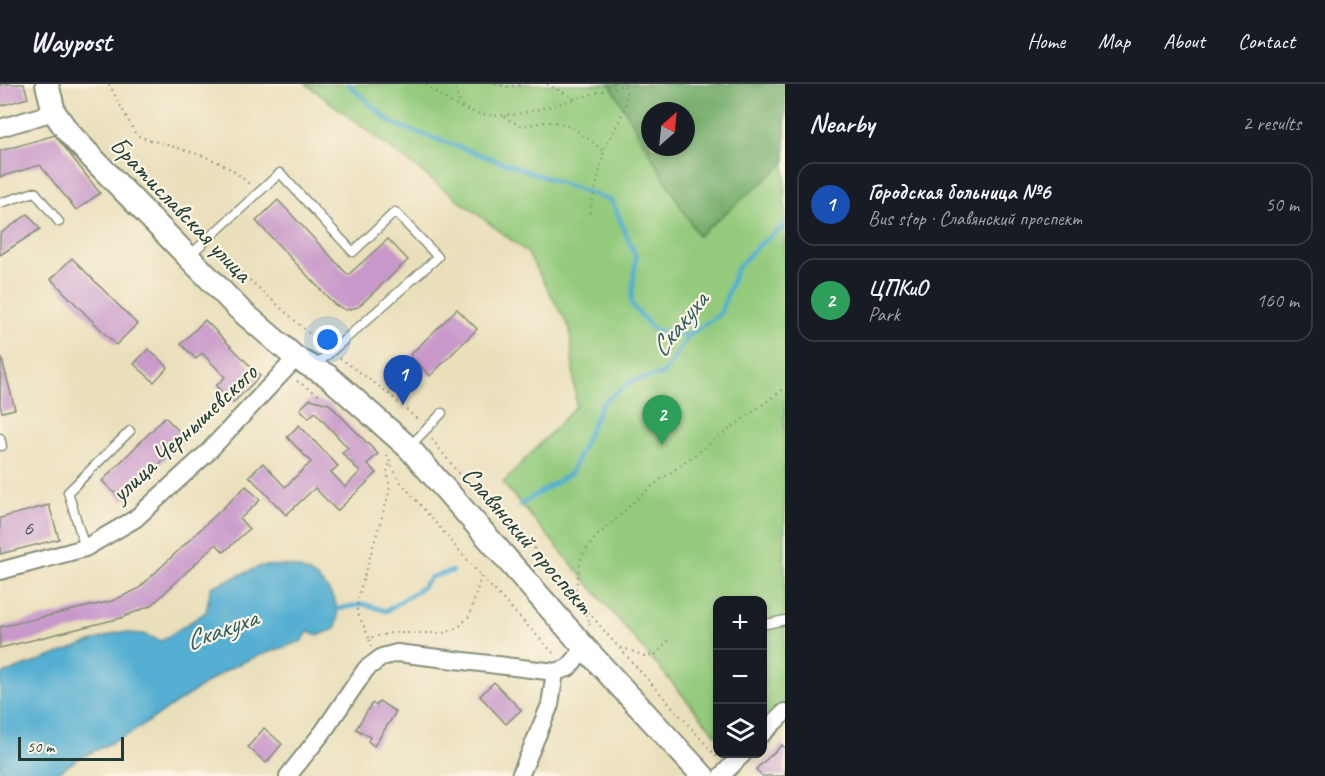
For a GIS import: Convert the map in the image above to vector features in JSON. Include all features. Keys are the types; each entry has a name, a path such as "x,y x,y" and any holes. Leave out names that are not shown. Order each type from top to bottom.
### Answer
{"street":[{"name":"Братиславская улица","path":"47,84 54,112 68,132 187,258 298,367"},
{"path":"0,128 54,112"},
{"name":"Славянский проспект","path":"298,367 328,376 383,422 400,453 703,776"},
{"name":"улица Чернышевского","path":"0,571 85,548 143,512 186,475 298,367"},
{"path":"520,776 562,670 581,644"},
{"path":"288,776 374,662 397,653 562,670"},
{"path":"767,729 785,712"},
{"path":"724,772 738,758"}],"lane":[{"path":"187,258 280,173 353,252 395,212 438,257 298,367"},
{"path":"0,203 35,192 59,222"},
{"path":"400,453 442,413"},
{"path":"85,548 68,492 130,431"},
{"path":"767,624 785,620"}],"path":[{"path":"109,84 136,135 168,147 202,154 237,171 258,193"},
{"path":"426,84 444,100 463,109 473,113 504,116 625,84 627,90 624,112 604,150 590,213"},
{"path":"452,84 463,109"},
{"path":"495,84 508,87 525,84"},
{"path":"547,84 574,99"},
{"path":"504,116 514,124 534,126 553,122 571,126 604,150"},
{"path":"298,367 328,401"},
{"path":"669,639 656,655 644,656 611,643 581,644 591,622 574,598 581,557 595,538 648,489 785,388"},
{"path":"383,451 400,453"},
{"path":"400,453 398,479 562,670"},
{"path":"374,662 369,638 357,611 358,597 390,490 387,472 400,453"},
{"path":"444,454 506,526 539,552 724,772"},
{"path":"369,638 392,633 443,633 459,627 470,615 481,576"}],"green space":[{"path":"306,84 785,84 785,704 767,723 767,596 713,596 713,731 503,483 576,406 570,329 527,252"},
{"path":"610,84 785,84 785,163 698,236 652,156 695,156 695,102 641,102 641,138"}],"water":[{"path":"261,566 294,567 315,577 330,592 334,601 338,620 335,629 320,635 308,632 302,641 228,669 131,733 80,758 55,774 0,776 0,675 118,632 143,634 161,641 206,612 211,587"}],"building":[{"path":"0,84 24,84 28,98 0,106"},
{"path":"55,135 100,193 76,210 40,165 0,177 0,151"},
{"path":"278,200 348,275 388,239 408,260 358,307 346,310 335,305 256,221"},
{"path":"28,214 40,229 0,255 0,234"},
{"path":"72,258 137,324 116,345 51,279"},
{"path":"457,309 477,329 430,376 410,355"},
{"path":"205,320 260,376 233,403 216,386 225,377 202,353 196,359 181,344"},
{"path":"148,349 168,367 154,382 134,364"},
{"path":"1,356 15,409 2,412 0,405"},
{"path":"310,399 329,404 378,454 367,464 377,473 337,511 315,488 286,515 249,476 263,463 285,487 311,462 287,437 299,425 338,466 331,472 345,487 360,472 342,453 348,448 315,412 309,418 300,409"},
{"path":"165,417 186,438 123,501 102,481"},
{"path":"246,486 260,500 240,519 249,529 224,552 216,544 152,605 121,618 0,648 0,627 112,601 138,589"},
{"path":"49,505 59,539 0,554 0,518"},
{"path":"494,682 521,710 506,724 480,696"},
{"path":"379,701 396,712 374,746 368,741 370,737 356,729 372,703 376,706"},
{"path":"264,728 282,744 266,763 248,747"},
{"path":"782,745 785,748 785,776 762,776 756,769"}],"waterway":[{"path":"348,84 391,123 612,201 636,257 631,304 654,330 689,335"},
{"name":"Скакуха","path":"520,505 571,473 602,403 632,381 663,374 689,335 720,314 737,268 757,247 785,225"},
{"name":"Скакуха","path":"332,610 364,604 386,611 420,589 431,577 453,571"}],"place":[{"name":"Городская больница №6","path":"403,405"},
{"name":"ЦПКиО","path":"662,445"}]}
